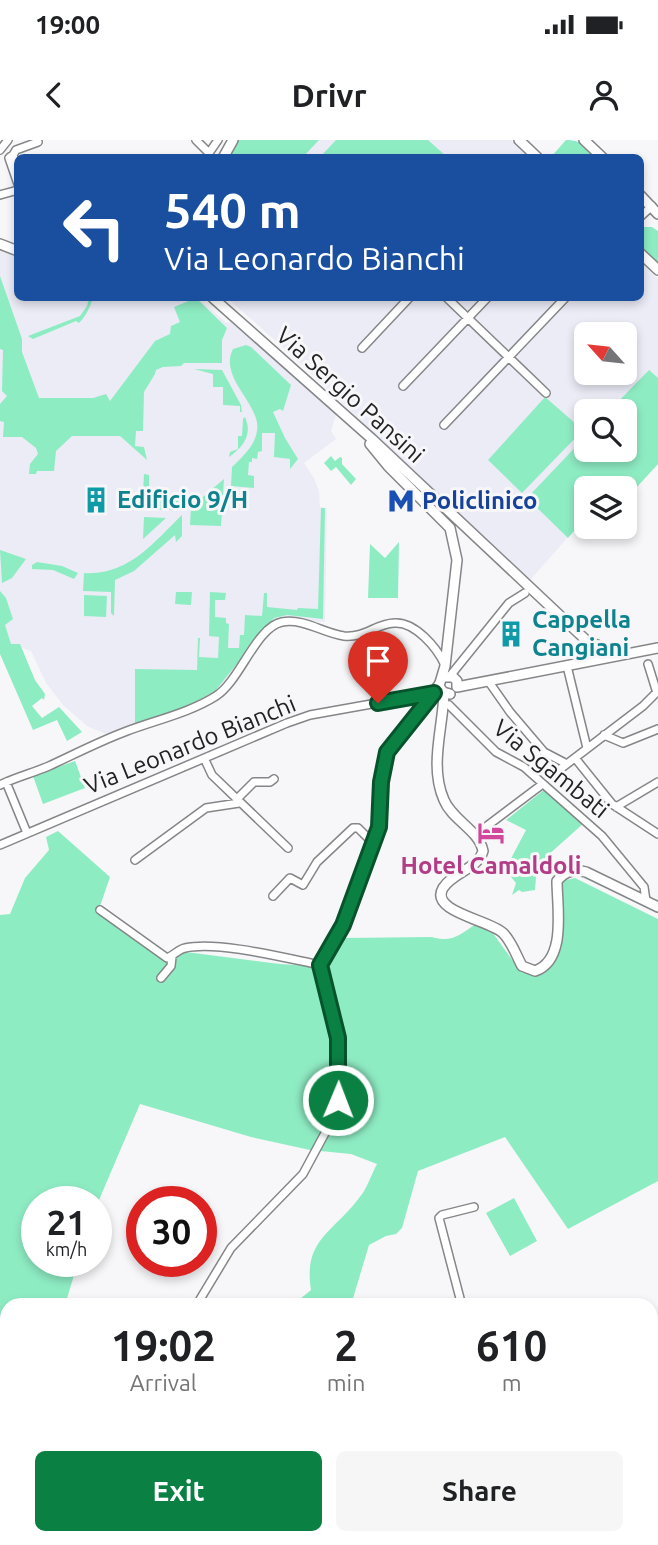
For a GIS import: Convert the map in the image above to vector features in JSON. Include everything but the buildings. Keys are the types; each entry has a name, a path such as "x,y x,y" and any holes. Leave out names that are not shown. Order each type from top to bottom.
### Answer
{"main road":[{"path":"519,140 534,154"},
{"path":"584,140 599,154"},
{"path":"644,257 658,270"},
{"name":"Via Sergio Pansini","path":"216,301 359,428 587,640 620,654"},
{"path":"359,428 388,466 450,528 457,560 445,666 446,705 437,765 444,802 483,847 481,858 446,884 442,901 452,910 494,926 509,941 522,966 530,971 543,967 559,936 557,881 562,875 575,870 586,872 658,907"},
{"path":"445,687 658,648"}],"street":[{"path":"0,150 8,140"},
{"path":"196,140 209,153 218,140"},
{"path":"14,172 9,158 16,150 38,142"},
{"path":"362,348 406,301"},
{"path":"450,301 546,393"},
{"path":"403,386 484,301"},
{"path":"444,425 562,301"},
{"path":"201,1298 231,1248 303,1174 335,1111 339,1081 338,1038 320,965 343,925 379,827 381,782 387,752 445,687 509,603 525,593"},
{"path":"27,833 3,784 102,741 187,710 217,695 228,686 265,633 274,625 283,622 305,623 344,636 362,636 394,623 403,624 418,631 439,654 445,666"},
{"path":"559,770 657,692 648,664"},
{"path":"568,666 587,748"},
{"path":"489,681 510,712 544,752 567,764"},
{"name":"Via Leonardo Bianchi","path":"0,845 310,715 445,687"},
{"name":"Via Sgambati","path":"446,705 496,752 524,767 602,835 644,887 646,901"},
{"path":"604,736 623,743 658,729"},
{"path":"575,758 616,807 658,834"},
{"path":"205,760 212,775 288,848"},
{"path":"135,860 206,808 238,801 254,782 270,782 274,779"},
{"path":"616,807 658,782"},
{"path":"474,835 540,786"},
{"path":"273,896 290,878 300,886 303,885 317,862 353,828 358,828 373,844"},
{"path":"100,909 167,958 184,948 211,947 320,965"},
{"path":"161,978 170,966 172,956"},
{"path":"460,1298 439,1218 474,1207"}],"shaded area":[{"path":"239,140 511,140 526,154 230,154"},
{"path":"0,251 14,256 14,301 201,301 227,323 233,321 336,415 331,431 336,439 304,463 319,491 320,507 327,508 325,622 279,620 215,693 184,708 106,734 87,726 63,705 46,683 31,651 0,640"},
{"path":"644,266 658,279 658,464 637,487 637,476 574,476 574,530 530,580 230,301 644,301"}],"green space":[{"path":"239,140 319,140 306,154 230,154"},
{"path":"336,140 428,140 444,154 323,154"},
{"path":"566,140 582,144 591,154 554,154"},
{"path":"644,227 652,227 658,231 658,264 644,250"},
{"path":"0,276 22,339 22,352 39,398 93,398 106,394 110,401 155,341 170,334 171,326 180,322 174,307 189,301 199,301 227,328 222,340 222,363 184,363 181,366 156,370 144,392 143,431 136,431 135,446 144,447 147,460 120,436 72,436 56,451 54,471 37,471 36,474 29,474 30,464 38,454 36,448 22,437 3,437 4,422 0,421 0,404 7,396 2,391 3,350 0,349"},
{"path":"88,301 92,301 79,323 76,321 33,339 28,336 80,316"},
{"path":"246,345 291,385 283,411 280,409 273,412 298,459 290,469 290,459 274,457 275,433 262,433 262,451 258,452 257,459 252,458 252,462 249,462 248,475 254,476 254,488 231,486 232,467 251,446 257,431 253,411 231,370 233,349"},
{"path":"194,369 222,370 241,405 242,412 240,406 223,405 223,387 213,387 213,374"},
{"path":"649,370 658,378 658,464 637,487 637,476 574,476 574,531 568,538 527,498 574,449 574,462 637,462 637,399 621,399"},
{"path":"545,397 574,422 574,439 522,493 488,460"},
{"path":"245,417 248,429 245,440 239,449 229,457 230,452 238,449 238,436 242,436"},
{"path":"331,456 335,461 342,458 342,464 356,479 351,485 336,467 331,471 324,463"},
{"path":"144,474 149,475 149,495 189,497 173,510 142,510"},
{"path":"224,479 221,526 190,525 191,507"},
{"path":"321,508 325,508 323,619 287,615 274,618 215,691 184,708 135,723 135,669 197,670 198,638 199,657 218,658 219,637 209,636 210,592 226,593 225,600 215,600 215,617 226,618 226,623 229,624 228,648 239,648 240,635 244,635 245,615 262,616 264,593 267,593 267,607 318,609"},
{"path":"182,515 182,536 176,542 175,535 134,571 115,580 114,616 111,613 111,592 83,591 84,573 100,573 114,569 139,556"},
{"path":"144,517 166,518 143,539"},
{"path":"399,542 398,598 368,598 370,544 385,558"},
{"path":"0,550 26,559 12,578 2,583"},
{"path":"37,562 62,566 78,573 74,579 53,570 32,569 32,565"},
{"path":"0,591 6,598 13,619 5,625 11,644 20,644 35,680 45,694 44,700 42,698 32,706 42,718 59,707 82,732 67,741 57,720 33,730 0,654"},
{"path":"176,592 192,592 191,605 175,604"},
{"path":"84,595 107,596 106,617 84,616"},
{"path":"75,761 85,788 43,804 33,776"},
{"path":"545,789 584,823 537,865 535,890 519,890 512,895 516,883 505,870 526,830 506,820"},
{"path":"58,831 110,877 98,912 167,963 186,952 326,967 342,938 445,939 455,937 476,924 492,932 521,972 536,976 554,958 561,936 560,886 566,880 575,878 658,919 658,1181 568,1229 505,1137 418,1171 402,1228 396,1234 369,1245 353,1298 301,1298 311,1290 311,1259 316,1248 362,1194 377,1164 351,1154 310,1150 251,1137 140,1104 105,1186 21,1186 21,1277 73,1277 67,1298 0,1298 0,915 10,914 25,878 49,850 46,837"},
{"path":"514,1198 537,1241 510,1256 486,1213"}],"place":[{"name":"Edificio 9/H","path":"96,500"},
{"name":"Policlinico","path":"401,501"},
{"name":"Cappella Cangiani","path":"511,634"},
{"name":"Hotel Camaldoli","path":"491,833"}],"route":[{"path":"338,1100 338,1038 320,974 320,965 343,925 379,827 381,782 387,752 434,693 378,703"}]}
